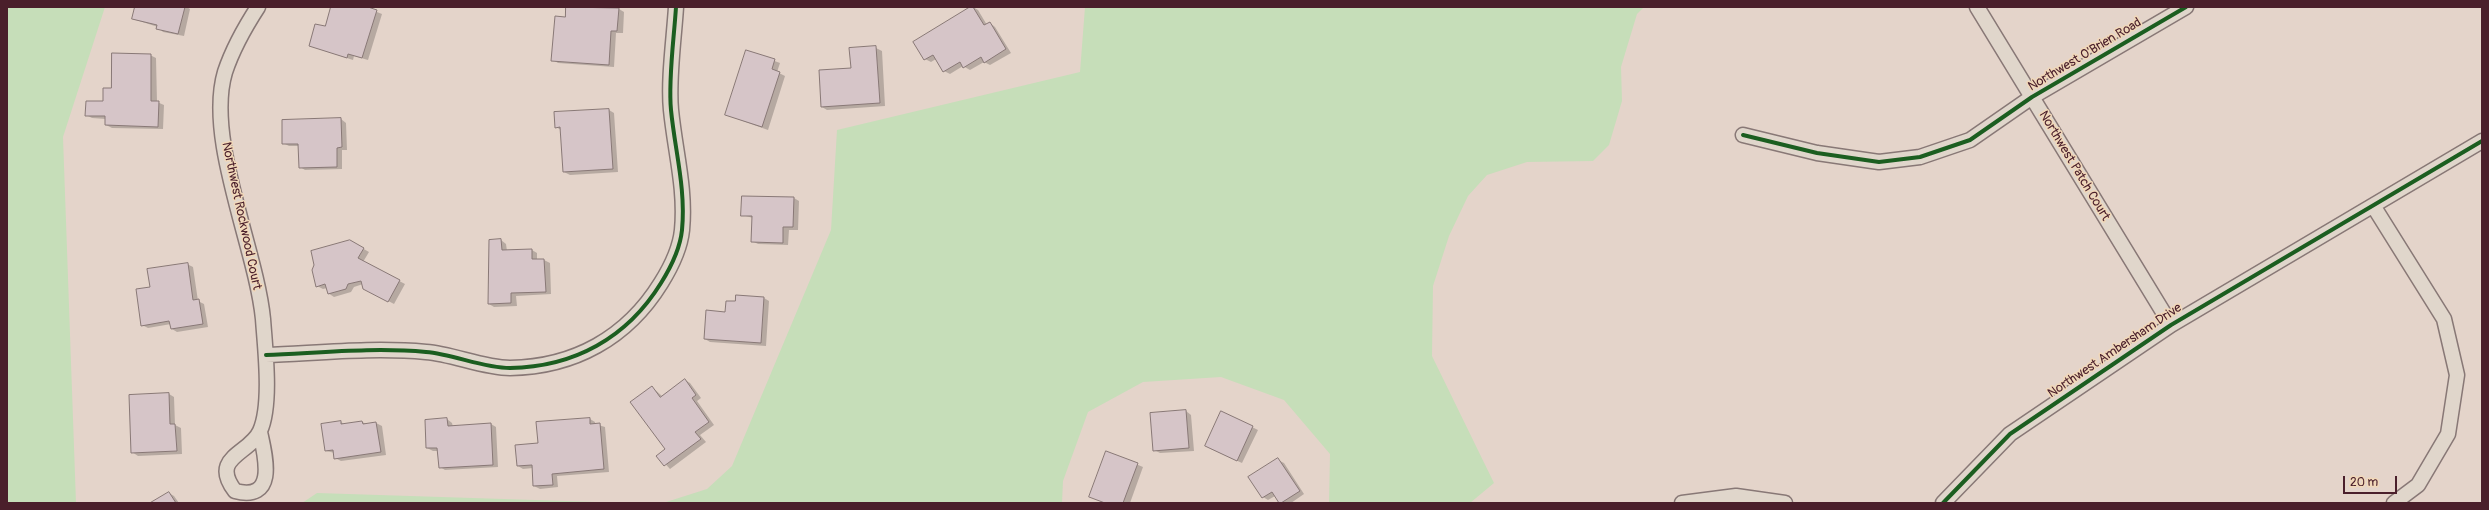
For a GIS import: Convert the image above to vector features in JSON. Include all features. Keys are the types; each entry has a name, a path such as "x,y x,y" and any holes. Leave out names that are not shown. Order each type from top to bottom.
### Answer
{"street":[{"name":"Northwest Rockwood Court","path":"258,7 241,32 225,73 221,103 222,130 262,316 266,354 265,412 260,432"},
{"path":"266,354 426,352 508,368 538,366 578,355 606,341 626,327 647,306 668,271 677,252 682,232 683,186 671,108 676,7"},
{"name":"Northwest Patch Court","path":"1977,7 2171,325"},
{"name":"Northwest O'Brien Road","path":"1743,136 1817,153 1879,162 1920,158 1970,140 2032,97 2186,7"},
{"name":"Northwest Ambersham Drive","path":"1943,503 2010,434 2171,325 2374,207 2482,141"},
{"path":"2374,207 2444,319 2457,375 2448,434 2418,485 2394,503"},
{"path":"1682,503 1736,496 1785,503"}],"green space":[{"path":"7,7 105,7 63,137 76,503 7,503"},
{"path":"1085,7 1644,7 1637,14 1621,67 1622,101 1609,145 1593,161 1527,162 1487,175 1468,196 1449,236 1433,286 1432,356 1494,483 1470,503 1329,503 1330,454 1284,400 1221,377 1143,382 1088,412 1063,481 1062,503 663,503 707,489 732,466 831,230 837,130 1080,72"},
{"path":"317,493 628,503 302,503"}],"building":[{"path":"135,7 185,7 178,34 156,29 157,25 132,19"},
{"path":"331,7 368,7 377,10 362,58 348,54 347,58 309,46 315,24 325,26"},
{"path":"566,7 619,8 617,31 611,31 609,65 551,61 555,16 565,17"},
{"path":"970,7 973,7 984,25 990,22 1006,49 984,63 981,57 963,68 960,62 943,72 933,55 924,60 913,42"},
{"path":"876,46 880,103 821,107 819,70 851,68 849,48"},
{"path":"746,50 775,59 772,69 780,72 762,127 725,115"},
{"path":"112,53 151,54 151,101 159,101 158,127 105,125 105,116 85,116 86,101 103,101 103,88 111,88"},
{"path":"609,109 613,169 563,172 560,127 555,128 554,112"},
{"path":"341,118 342,147 337,148 337,167 299,168 298,144 282,144 282,120"},
{"path":"742,196 794,197 793,227 783,227 783,243 751,242 752,216 741,216"},
{"path":"501,239 502,250 532,249 532,259 544,259 546,292 511,293 511,303 488,304 489,240"},
{"path":"350,240 364,248 358,258 400,280 388,302 363,289 361,281 348,284 346,289 328,294 325,284 316,287 312,270 314,265 311,251"},
{"path":"188,263 193,300 199,299 203,324 171,329 169,321 141,326 136,289 150,287 147,269"},
{"path":"736,295 764,297 761,343 704,339 706,310 725,312 726,301 735,301"},
{"path":"685,379 696,395 692,398 709,422 695,432 701,439 664,466 656,456 665,449 630,402 652,386 660,397"},
{"path":"169,393 170,424 175,424 177,451 131,453 129,395"},
{"path":"1186,410 1189,448 1153,451 1150,413"},
{"path":"1221,411 1253,426 1237,461 1205,446"},
{"path":"447,418 448,426 491,423 493,465 439,468 437,448 426,448 425,420"},
{"path":"590,418 590,424 600,423 604,469 552,474 553,485 533,486 532,465 517,466 515,445 538,443 536,422"},
{"path":"341,421 341,424 362,421 363,424 376,422 381,452 334,459 333,450 325,451 321,424"},
{"path":"1106,451 1138,463 1123,503 1105,503 1089,497"},
{"path":"1278,458 1300,491 1281,503 1279,503 1272,492 1262,498 1248,477"},
{"path":"169,492 176,503 150,503"}],"cycle path":[{"path":"266,355 366,350 426,352 447,355 489,366 510,368 556,362 597,346 615,334 632,319 661,283 674,258 681,237 683,200 670,98 676,7"},
{"path":"1743,135 1817,153 1879,162 1920,157 1970,140 2032,97 2186,7"},
{"path":"1943,503 2010,434 2171,325 2482,141"}]}
